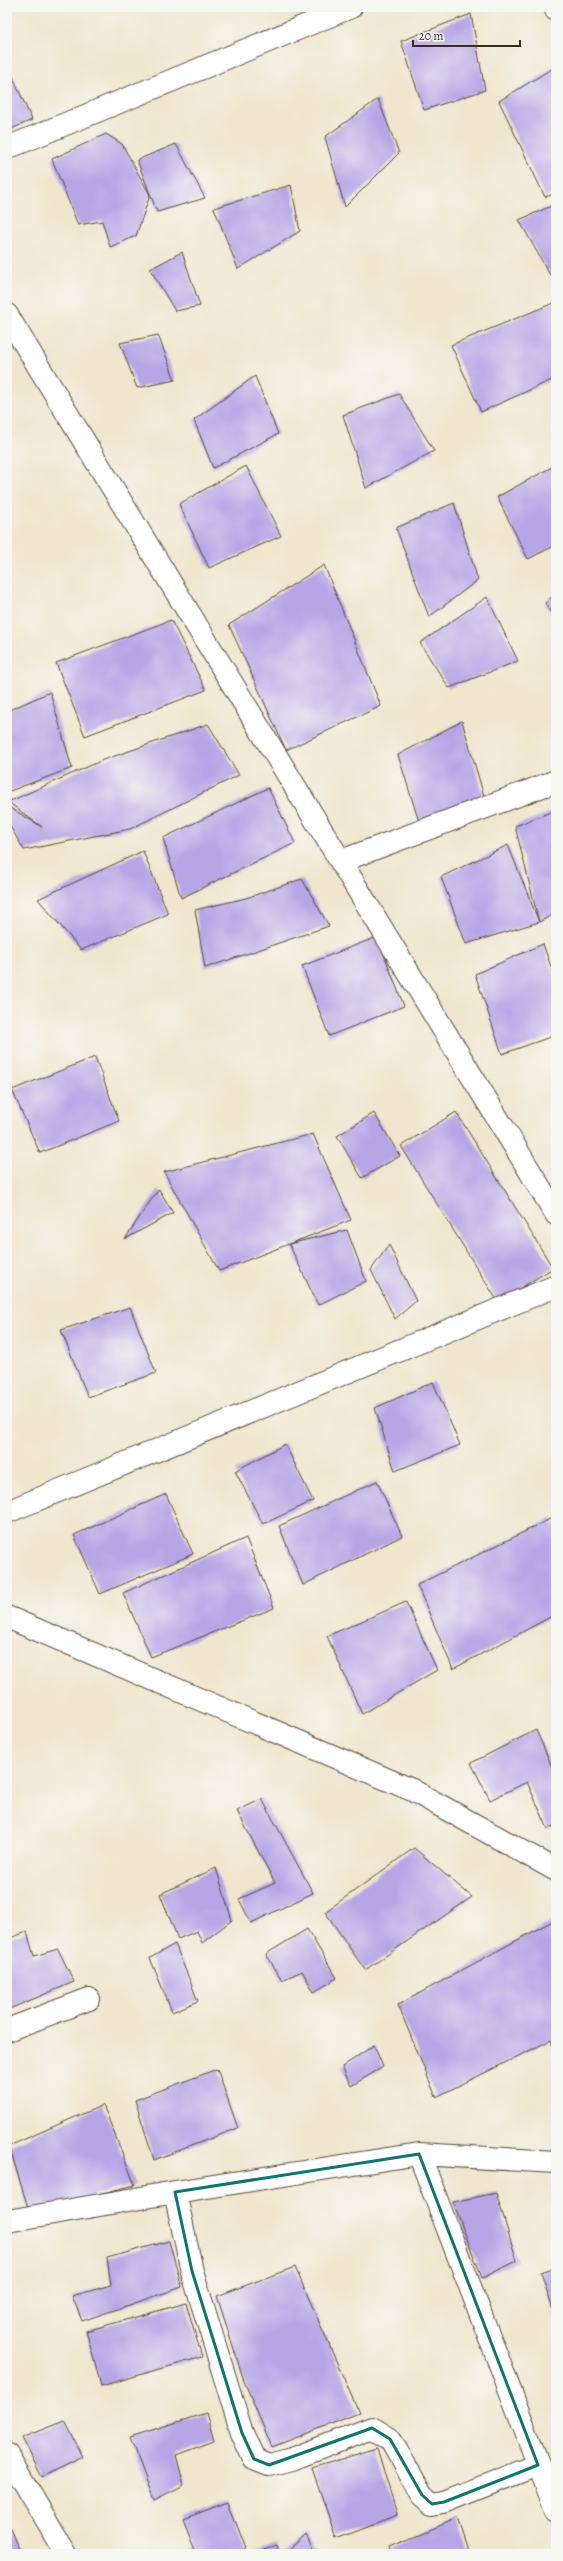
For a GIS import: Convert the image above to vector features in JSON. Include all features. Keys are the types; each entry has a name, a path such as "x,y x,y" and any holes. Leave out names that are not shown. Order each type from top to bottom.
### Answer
{"street":[{"path":"7,148 351,7"},
{"path":"7,315 556,1214"},
{"path":"341,861 556,781"},
{"path":"7,1512 556,1286"},
{"path":"7,1617 412,1790 556,1870"},
{"path":"7,2030 89,1999"},
{"path":"7,2221 175,2192 419,2154 556,2162"},
{"path":"419,2154 556,2510"},
{"path":"175,2192 192,2272 242,2433 254,2459 269,2465 292,2459 372,2428 390,2439 422,2495 432,2504 444,2502 538,2464"},
{"path":"7,2455 66,2554"}],"highlighted area":[{"path":"419,2154 538,2465 444,2502 432,2504 422,2495 390,2439 372,2428 269,2465 254,2459 242,2433 192,2271 175,2192"}],"building":[{"path":"471,14 485,90 424,110 401,41"},
{"path":"7,64 32,120 7,131"},
{"path":"553,68 556,75 556,193 545,197 499,101"},
{"path":"378,99 399,153 345,207 325,137"},
{"path":"106,134 122,144 150,195 136,236 110,247 102,221 78,225 52,159"},
{"path":"176,144 205,198 157,212 137,160"},
{"path":"291,185 300,231 238,269 214,208"},
{"path":"556,204 556,272 550,275 519,220"},
{"path":"182,252 200,306 175,311 150,269"},
{"path":"556,302 556,378 481,412 451,345"},
{"path":"158,335 175,380 137,388 120,343"},
{"path":"255,376 278,434 213,468 194,420"},
{"path":"399,394 434,451 366,488 343,415"},
{"path":"246,466 281,536 209,568 179,504"},
{"path":"552,467 556,476 556,545 528,559 497,497"},
{"path":"454,503 478,580 429,617 396,528"},
{"path":"324,565 381,706 286,750 229,625"},
{"path":"556,593 556,622 545,603"},
{"path":"487,597 518,661 449,688 420,643"},
{"path":"171,620 206,690 85,736 56,663"},
{"path":"50,692 72,768 7,792 7,711"},
{"path":"462,721 484,796 420,825 398,755"},
{"path":"208,724 239,775 130,829 24,850 7,821 7,806 42,827 8,802 103,760"},
{"path":"268,788 295,843 181,898 163,838"},
{"path":"556,810 556,913 539,922 515,826"},
{"path":"508,845 539,922 466,944 441,877"},
{"path":"143,851 168,914 81,950 38,899"},
{"path":"302,879 329,926 205,968 195,910 246,898"},
{"path":"377,937 404,1006 329,1036 302,966"},
{"path":"543,944 556,981 556,1035 502,1054 475,974"},
{"path":"95,1057 119,1121 40,1153 12,1090"},
{"path":"456,1112 553,1268 498,1302 401,1146"},
{"path":"374,1113 400,1156 362,1178 337,1136"},
{"path":"313,1134 351,1220 219,1271 164,1172"},
{"path":"159,1189 173,1213 125,1239 149,1203"},
{"path":"347,1230 366,1281 318,1305 289,1244"},
{"path":"389,1245 416,1301 395,1319 371,1270"},
{"path":"130,1307 156,1373 88,1397 61,1330"},
{"path":"433,1382 460,1445 395,1471 375,1408"},
{"path":"285,1444 313,1501 263,1524 235,1471"},
{"path":"377,1481 402,1536 303,1585 279,1526"},
{"path":"166,1494 193,1554 100,1594 74,1535"},
{"path":"552,1518 556,1527 556,1614 453,1669 417,1585"},
{"path":"246,1538 274,1608 151,1657 123,1593"},
{"path":"406,1602 437,1670 362,1714 327,1636"},
{"path":"536,1730 556,1776 556,1825 548,1829 527,1782 490,1800 471,1763"},
{"path":"262,1799 313,1893 251,1923 239,1899 275,1883 237,1811"},
{"path":"414,1848 472,1897 365,1970 325,1912"},
{"path":"216,1868 232,1920 202,1943 197,1931 178,1939 160,1894"},
{"path":"556,1919 556,2055 551,2040 436,2097 398,2005"},
{"path":"307,1929 337,1978 314,1992 302,1971 282,1980 266,1954"},
{"path":"27,1932 34,1956 58,1949 74,1982 7,2010 7,1939"},
{"path":"175,1944 198,2001 172,2012 150,1958"},
{"path":"374,2045 383,2067 351,2086 342,2067"},
{"path":"217,2069 238,2128 154,2160 135,2100"},
{"path":"103,2105 135,2185 29,2211 9,2146"},
{"path":"496,2193 517,2261 482,2278 453,2202"},
{"path":"169,2241 182,2287 82,2321 72,2296 111,2285 107,2258"},
{"path":"295,2267 359,2413 272,2447 244,2381 217,2296"},
{"path":"556,2267 556,2320 541,2272"},
{"path":"186,2303 202,2357 101,2386 86,2331"},
{"path":"206,2413 214,2441 176,2455 184,2485 154,2500 130,2437"},
{"path":"65,2421 83,2457 42,2477 22,2438"},
{"path":"377,2448 397,2515 336,2538 312,2468"},
{"path":"228,2502 248,2554 182,2554 195,2549 183,2519"},
{"path":"457,2518 469,2554 392,2554 390,2546"},
{"path":"7,2522 21,2554 7,2554"},
{"path":"306,2534 315,2554 284,2554"},
{"path":"277,2545 280,2554 254,2554"}]}
